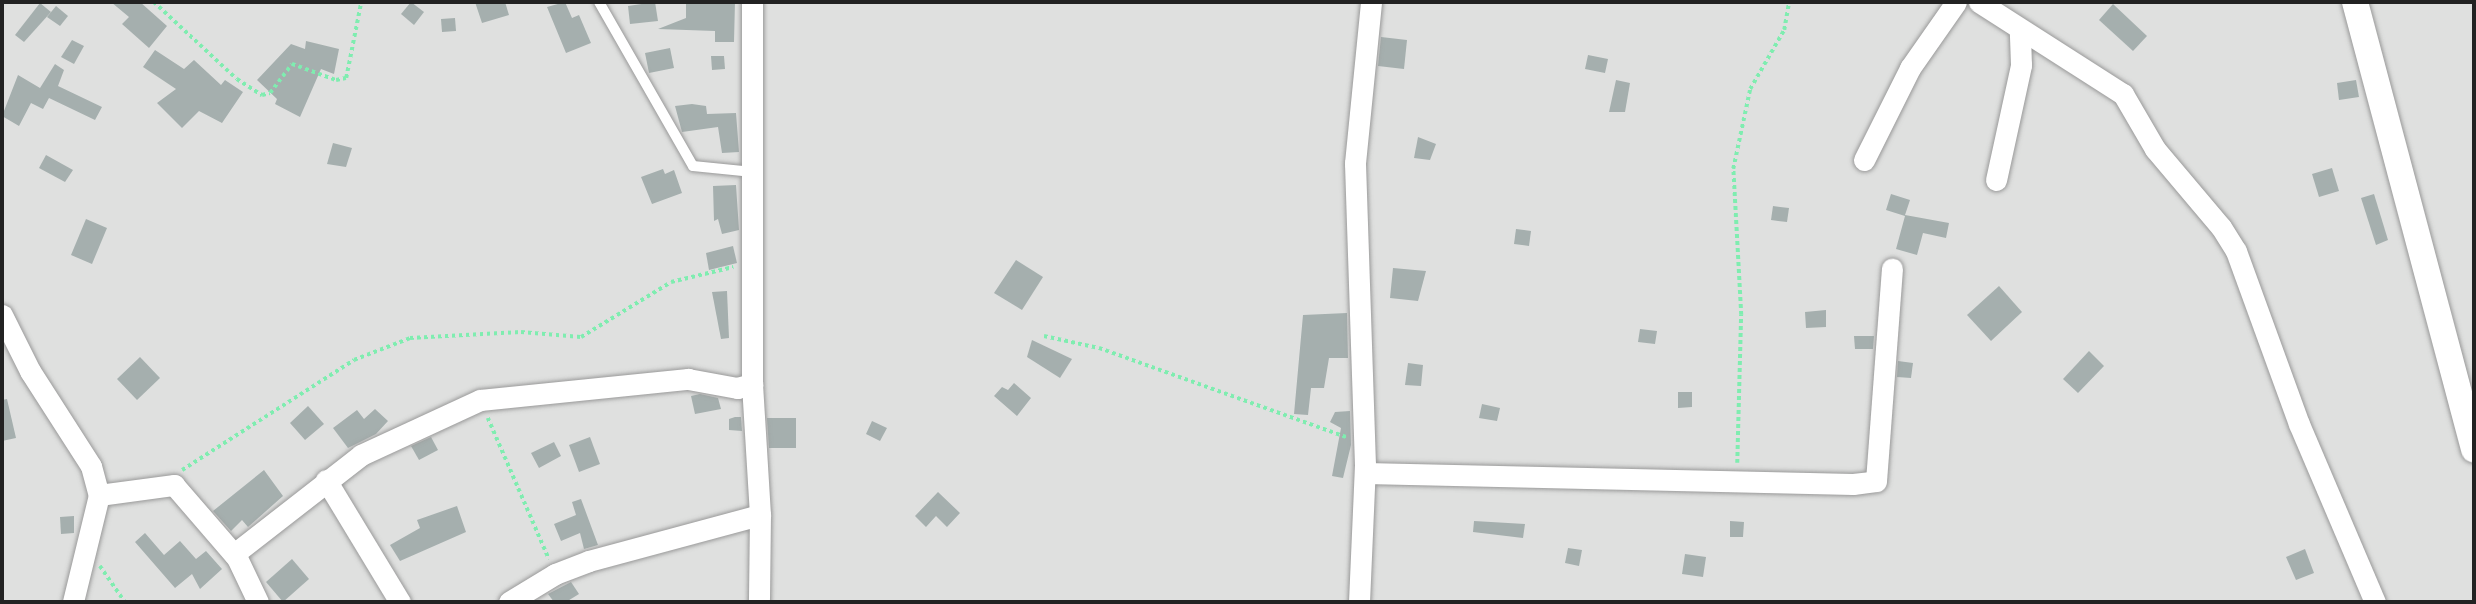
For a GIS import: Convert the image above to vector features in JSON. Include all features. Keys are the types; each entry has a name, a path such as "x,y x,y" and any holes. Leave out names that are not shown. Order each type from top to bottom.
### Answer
{"street":[{"path":"752,2 755,173 752,384 760,515 759,602"},
{"path":"1359,602 1365,472 1354,163 1371,2"},
{"path":"1864,160 1910,68 1956,2"},
{"path":"1979,2 2123,94 2155,149 2181,175 2236,251 2300,424 2375,602"},
{"path":"2355,2 2474,449"},
{"path":"1997,180 2021,65 2020,30"},
{"path":"1365,472 1737,482 1876,481 1892,269"},
{"path":"2,314 30,371 91,466 99,495 88,551 73,602"},
{"path":"234,554 361,455 480,400 688,379 737,388 752,384"},
{"path":"326,480 400,602"},
{"path":"99,495 174,485 234,554 258,602"},
{"path":"509,602 555,573 760,515"}],"lane":[{"path":"599,2 693,166 755,173"}],"path":[{"path":"154,2 237,79 262,94 270,93 292,64 336,80 346,78 361,2"},
{"path":"1737,482 1741,315 1732,169 1751,89 1784,30 1789,2"},
{"path":"172,478 208,451 354,360 411,338 521,332 581,337 671,282 755,261"},
{"path":"1044,336 1098,348 1364,443"},
{"path":"480,400 555,573"},
{"path":"88,551 125,602"}],"shaded area":[{"path":"2,2 2474,2 2474,602 2,602"}],"building":[{"path":"111,2 140,2 167,26 149,48 122,24 129,17"},
{"path":"411,2 424,12 414,25 401,14"},
{"path":"475,2 505,2 509,15 482,23"},
{"path":"565,2 572,18 579,15 591,43 566,53 547,7"},
{"path":"655,2 658,21 630,24 628,6"},
{"path":"686,2 735,2 734,42 715,42 715,31 658,29 686,18"},
{"path":"40,3 51,12 24,42 15,35"},
{"path":"2113,4 2147,36 2133,51 2099,20"},
{"path":"56,6 68,16 60,26 47,17"},
{"path":"455,18 456,31 442,32 441,19"},
{"path":"1381,37 1407,40 1404,69 1378,66"},
{"path":"72,40 84,46 74,64 61,57"},
{"path":"306,41 339,49 334,74 321,69 300,117 275,104 277,99 257,80 291,44 305,49"},
{"path":"670,48 674,68 649,73 645,53"},
{"path":"155,50 184,69 194,60 221,85 225,80 243,92 222,123 199,111 182,128 157,103 176,89 143,67"},
{"path":"1588,55 1608,59 1605,73 1585,69"},
{"path":"711,56 724,56 725,69 712,70"},
{"path":"55,64 64,70 58,86 102,107 95,120 49,98 43,109 31,103 19,126 2,116 18,75 40,88"},
{"path":"1616,80 1630,83 1625,112 1609,112"},
{"path":"2356,80 2359,97 2339,100 2337,83"},
{"path":"675,106 706,106 707,114 736,113 739,152 722,153 718,127 682,132"},
{"path":"1418,137 1436,144 1430,160 1414,158"},
{"path":"333,143 352,148 346,167 327,164"},
{"path":"46,155 73,170 65,182 39,168"},
{"path":"2332,168 2339,191 2319,197 2312,174"},
{"path":"663,169 665,174 674,170 682,193 652,204 641,177"},
{"path":"736,185 739,230 722,234 718,219 714,221 713,186"},
{"path":"1891,194 1910,200 1905,215 1949,223 1946,238 1923,233 1917,255 1896,249 1905,216 1886,210"},
{"path":"2374,194 2388,240 2376,245 2361,198"},
{"path":"1773,206 1789,208 1787,222 1771,220"},
{"path":"86,219 107,228 92,264 71,255"},
{"path":"1516,229 1531,231 1529,246 1514,244"},
{"path":"733,246 737,263 709,270 706,253"},
{"path":"1016,260 1043,277 1022,310 994,293"},
{"path":"1393,268 1426,271 1418,301 1390,298"},
{"path":"1999,286 2022,312 1991,341 1967,315"},
{"path":"727,291 729,338 721,339 712,292"},
{"path":"1826,310 1826,327 1806,328 1805,312"},
{"path":"1347,313 1348,358 1329,358 1324,388 1311,388 1308,415 1294,414 1303,315"},
{"path":"1640,329 1657,331 1655,344 1638,342"},
{"path":"1854,336 1874,336 1873,349 1855,349"},
{"path":"1032,340 1072,359 1060,378 1027,357"},
{"path":"2089,351 2104,366 2078,393 2063,379"},
{"path":"140,357 160,378 137,400 117,379"},
{"path":"1898,361 1913,363 1911,378 1897,377"},
{"path":"1408,363 1423,365 1421,386 1405,385"},
{"path":"1014,383 1031,398 1017,416 994,396 1002,387 1008,390"},
{"path":"1678,392 1692,392 1692,407 1678,408"},
{"path":"700,394 718,398 721,409 695,414 691,396"},
{"path":"7,399 16,438 2,441 2,400"},
{"path":"1482,404 1500,408 1497,421 1479,418"},
{"path":"308,406 324,424 305,440 290,423"},
{"path":"375,409 388,421 376,434 348,448 333,428 357,410 364,419"},
{"path":"1350,411 1351,445 1343,478 1332,476 1341,428 1330,422 1335,412"},
{"path":"741,417 742,431 729,430 729,419"},
{"path":"767,418 796,418 796,448 769,448"},
{"path":"872,421 887,428 880,441 866,434"},
{"path":"431,437 438,450 419,460 411,446"},
{"path":"590,437 600,464 579,472 569,445"},
{"path":"554,442 561,456 539,468 531,453"},
{"path":"264,470 283,496 248,527 242,520 231,531 213,511"},
{"path":"938,492 960,513 947,527 936,516 926,527 915,516"},
{"path":"581,499 598,545 584,549 580,533 561,541 554,524 576,515 572,502"},
{"path":"457,506 466,532 400,561 390,545 420,528 417,520"},
{"path":"74,516 74,533 61,534 60,517"},
{"path":"1474,521 1525,524 1523,538 1473,532"},
{"path":"1730,521 1744,522 1743,537 1730,537"},
{"path":"145,533 164,555 180,541 196,559 206,551 222,569 200,589 192,574 175,588 135,542"},
{"path":"1568,548 1582,550 1579,566 1565,563"},
{"path":"2305,549 2314,573 2296,580 2286,557"},
{"path":"1685,554 1706,557 1703,577 1682,574"},
{"path":"292,559 309,579 283,602 266,582"},
{"path":"571,582 579,594 566,602 554,602 548,594"}]}
